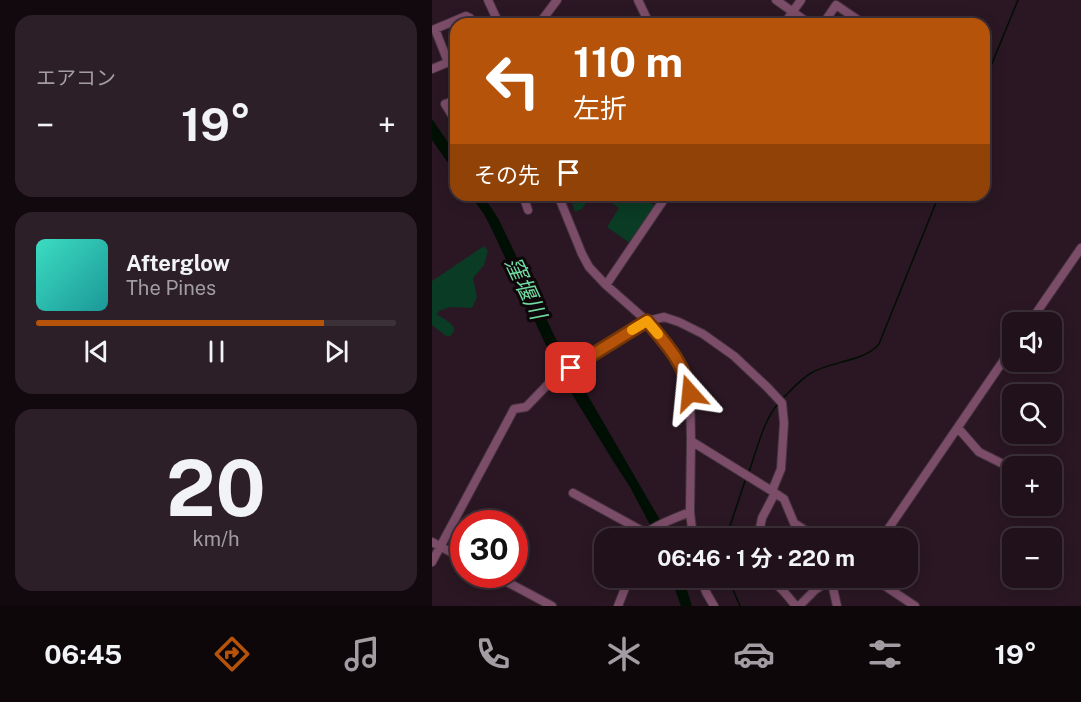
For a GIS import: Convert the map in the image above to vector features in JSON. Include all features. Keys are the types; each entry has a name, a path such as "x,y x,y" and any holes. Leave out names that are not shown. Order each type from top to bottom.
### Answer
{"street":[{"path":"488,0 496,18"},
{"path":"544,18 557,0"},
{"path":"638,0 646,18"},
{"path":"776,0 801,18"},
{"path":"788,18 801,0"},
{"path":"828,18 836,5 855,18"},
{"path":"450,23 435,29 450,57"},
{"path":"432,69 450,62"},
{"path":"525,201 528,210"},
{"path":"560,201 582,254 590,267 606,285 647,321 671,350 687,378 690,393 692,528"},
{"path":"606,285 663,201"},
{"path":"1037,312 1081,248"},
{"path":"432,562 514,409 526,407 555,377 647,321 664,317 680,322 703,334 734,356 780,401 784,423 781,468 760,528"},
{"path":"889,528 1002,363"},
{"path":"958,428 979,452 1002,464"},
{"path":"691,441 774,492 787,504 794,523 802,528"},
{"path":"573,493 634,528"},
{"path":"655,528 690,512"},
{"path":"432,542 450,552"},
{"path":"517,588 552,606"},
{"path":"618,606 625,588"},
{"path":"705,588 714,606"},
{"path":"781,588 795,606 799,606 818,588"},
{"path":"834,588 837,606"},
{"path":"888,588 915,606"}],"green space":[{"path":"572,201 587,201 582,209 575,212"},
{"path":"609,201 648,201 656,207 631,244 607,227 619,208"},
{"path":"484,246 488,251 484,265 473,278 477,297 472,308 450,307 437,314 453,326 453,332 450,336 446,336 432,325 432,281"}],"water":[{"path":"432,119 450,145 450,166 432,140"},
{"name":"窪堰川","path":"474,201 487,201 499,220 555,337 664,528 652,528 630,487 558,371 494,234"},
{"path":"675,588 686,588 692,606 681,606"}],"waterway":[{"path":"990,68 1018,0"},
{"path":"783,398 811,373 856,358 873,350 879,344 937,201"},
{"path":"749,472 765,427 778,404"},
{"path":"729,528 745,481"},
{"path":"732,588 740,606"}],"slow traffic":[{"path":"632,330 647,321 658,334"}],"route":[{"path":"571,368 647,321 682,367 690,393"}]}
